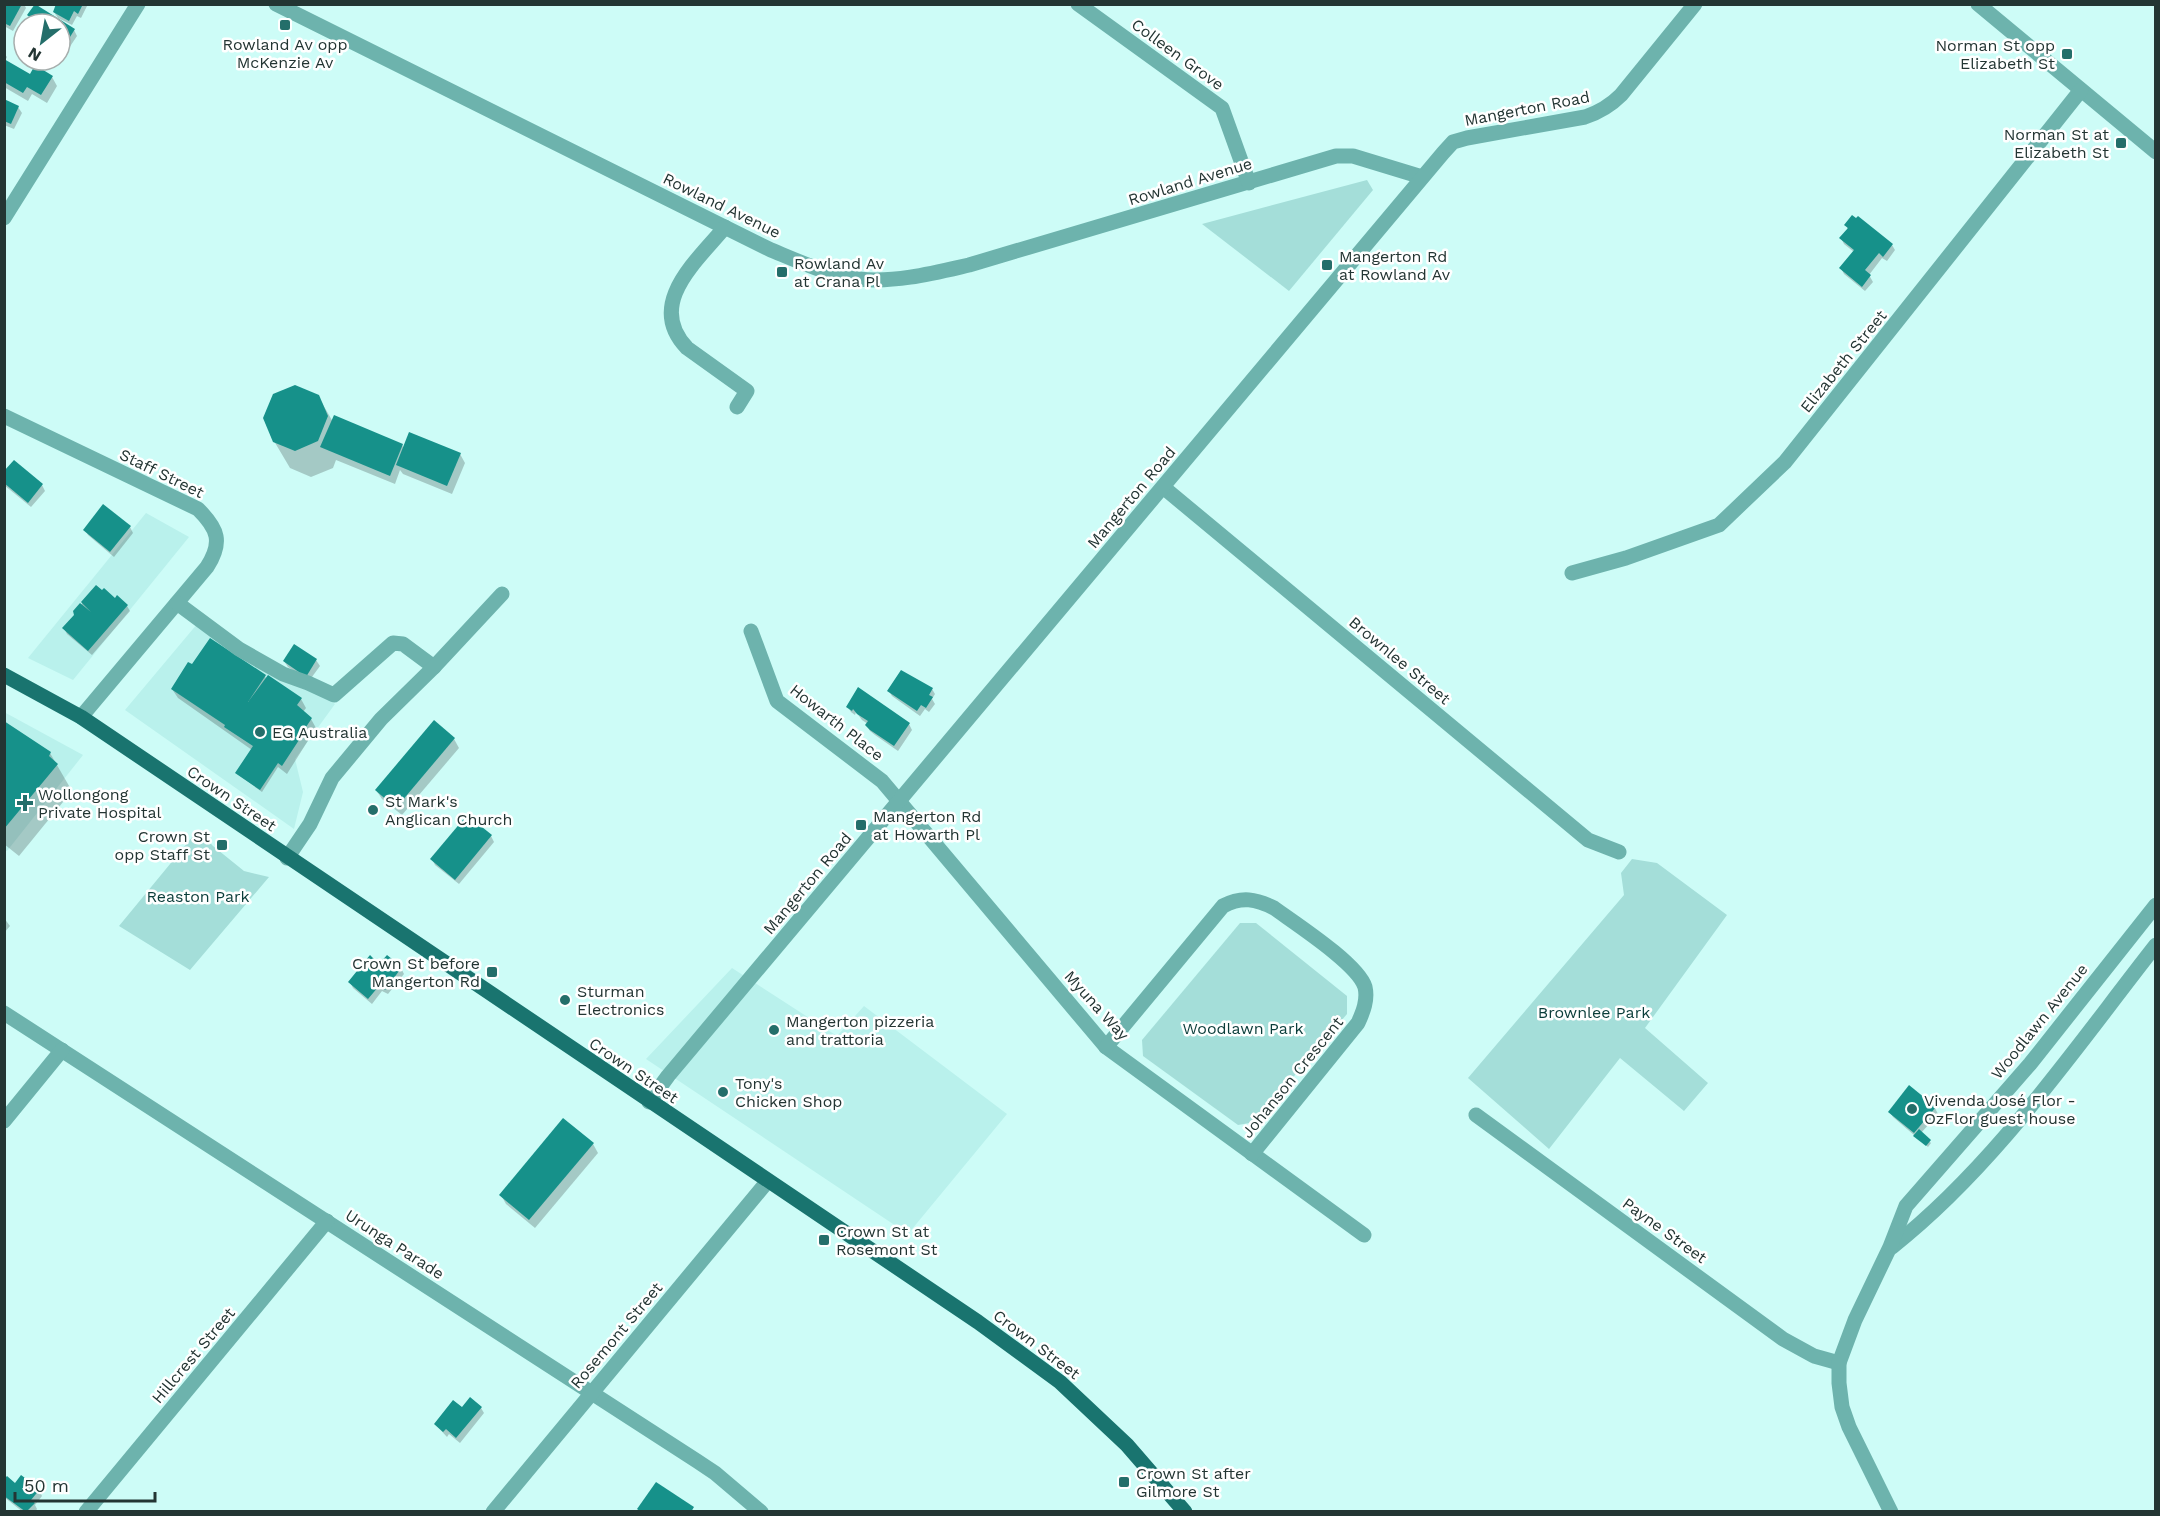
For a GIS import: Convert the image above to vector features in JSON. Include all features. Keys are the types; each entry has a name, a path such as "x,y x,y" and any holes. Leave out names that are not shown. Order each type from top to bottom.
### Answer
{"main road":[{"name":"Crown Street","path":"4,675 81,717 978,1323 1060,1382 1127,1445 1185,1512"}],"street":[{"path":"4,218 138,4"},
{"name":"Rowland Avenue","path":"276,4 771,250 832,273 861,279 887,279 931,274 969,265 1336,156 1353,156 1422,177"},
{"name":"Colleen Grove","path":"1078,4 1222,108 1250,183"},
{"name":"Mangerton Road","path":"649,1102 668,1076 1453,142 1585,117 1599,112 1621,95 1695,4"},
{"path":"1978,4 2156,152"},
{"name":"Elizabeth Street","path":"1572,573 1626,558 1719,525 1744,502 1785,462 2081,90"},
{"path":"725,227 678,285 671,309 672,321 679,339 695,354 747,391 737,407"},
{"name":"Staff Street","path":"4,416 198,509 212,523 216,546 207,567 81,717"},
{"name":"Brownlee Street","path":"1163,487 1588,840 1618,852"},
{"path":"287,858 310,824 332,778 381,719 434,667 502,594"},
{"path":"177,603 239,650 283,674 334,695 393,643 403,644 434,667"},
{"name":"Howarth Place","path":"751,631 777,701 882,781 899,801"},
{"name":"Myuna Way","path":"899,801 1106,1047 1364,1235"},
{"name":"Johanson Crescent","path":"1106,1047 1223,906 1234,900 1247,899 1261,901 1274,908 1353,968 1365,987 1366,1000 1365,1009 1358,1023 1252,1154"},
{"name":"Woodlawn Avenue","path":"1892,1512 1849,1427 1841,1399 1839,1363 1855,1320 1890,1247 1906,1206 2030,1064 2156,905"},
{"name":"Woodlawn Avenue","path":"1890,1247 1923,1222 2008,1134 2156,945"},
{"name":"Urunga Parade","path":"4,1013 715,1473 761,1512"},
{"path":"4,1121 62,1050"},
{"name":"Payne Street","path":"1476,1115 1783,1339 1814,1356 1839,1363"},
{"name":"Rosemont Street","path":"493,1512 767,1182"},
{"name":"Hillcrest Street","path":"86,1512 327,1221"}],"shaded area":[{"path":"146,513 189,537 73,680 28,658"},
{"path":"203,617 335,704 295,759 303,792 294,829 125,710"},
{"name":"Wollongong Private Hospital","path":"4,712 83,755 7,851 4,850"},
{"path":"732,968 837,1036 864,1006 1007,1114 908,1234 646,1059"}],"green space":[{"path":"1367,180 1373,190 1289,291 1202,224"},
{"name":"Reaston Park","path":"198,830 213,846 244,871 269,877 190,970 119,926"},
{"name":"Brownlee Park","path":"1632,859 1657,863 1727,915 1645,1028 1708,1083 1684,1111 1620,1058 1549,1149 1468,1078 1624,895 1621,873"},
{"name":"Woodlawn Park","path":"1240,923 1256,923 1347,996 1347,1014 1255,1122 1238,1125 1143,1056 1142,1040"}],"building":[{"path":"4,4 22,4 18,12 12,12 10,26 4,23"},
{"path":"35,4 48,12 29,12"},
{"path":"56,4 83,4 78,14 74,11 72,15 72,12 53,12"},
{"path":"4,59 12,64 12,72 30,74 31,72 46,72 53,76 41,95 27,87 23,93 4,82"},
{"path":"4,99 19,106 11,124 4,121"},
{"path":"1852,215 1856,218 1858,216 1893,244 1883,257 1879,253 1865,270 1871,275 1862,287 1839,268 1854,250 1839,238 1848,228 1844,225"},
{"path":"295,385 319,395 328,416 318,441 295,451 273,442 263,418 273,394"},
{"path":"334,415 403,444 390,476 320,447"},
{"path":"409,432 461,453 447,486 396,465"},
{"path":"14,460 43,484 28,503 4,483 4,471"},
{"path":"103,504 131,526 110,552 83,530"},
{"path":"96,585 102,590 104,588 115,598 117,595 128,605 88,651 62,628 74,615 73,611 80,603 91,612 81,602"},
{"path":"210,638 266,675 248,702 268,675 302,698 297,705 312,718 298,739 290,733 291,730 288,733 299,740 282,766 278,763 260,790 235,773 253,746 171,689 188,662 192,664"},
{"path":"294,644 317,659 306,677 283,661"},
{"path":"901,670 933,688 929,695 933,697 926,708 921,705 917,711 887,691"},
{"path":"858,687 910,723 894,746 870,730 865,725 868,721 853,709 852,711 846,707"},
{"path":"434,720 455,738 396,808 375,790"},
{"path":"4,721 51,752 49,756 58,764 4,829"},
{"path":"467,815 492,835 455,880 430,859"},
{"path":"370,955 379,964 387,955 402,967 385,990 379,986 368,999 348,982"},
{"name":"Vivenda José Flor - OzFlor guest house","path":"1909,1085 1936,1107 1914,1133 1888,1112"},
{"path":"563,1118 594,1143 529,1220 499,1195"},
{"path":"1919,1129 1931,1140 1926,1146 1913,1136"},
{"path":"470,1397 482,1407 456,1438 446,1429 443,1432 434,1424 453,1400 462,1407"},
{"path":"21,1475 40,1489 31,1500 35,1503 26,1512 4,1496 4,1479 7,1476 15,1483"},
{"path":"656,1482 694,1507 691,1512 641,1512 637,1509"}],"place":[{"name":"Rowland Av opp McKenzie Av","path":"285,25"},
{"name":"Norman St opp Elizabeth St","path":"2067,54"},
{"name":"Norman St at Elizabeth St","path":"2121,143"},
{"name":"Mangerton Rd at Rowland Av","path":"1327,265"},
{"name":"Rowland Av at Crana Pl","path":"782,272"},
{"name":"EG Australia","path":"260,732"},
{"name":"Wollongong Private Hospital","path":"25,803"},
{"name":"St Mark's Anglican Church","path":"373,810"},
{"name":"Mangerton Rd at Howarth Pl","path":"861,825"},
{"name":"Crown St opp Staff St","path":"222,845"},
{"name":"Crown St before Mangerton Rd","path":"492,972"},
{"name":"Sturman Electronics","path":"565,1000"},
{"name":"Mangerton pizzeria and trattoria","path":"774,1030"},
{"name":"Tony's Chicken Shop","path":"723,1092"},
{"name":"Vivenda José Flor - OzFlor guest house","path":"1912,1109"},
{"name":"Crown St at Rosemont St","path":"824,1240"},
{"name":"Crown St after Gilmore St","path":"1124,1482"}]}
